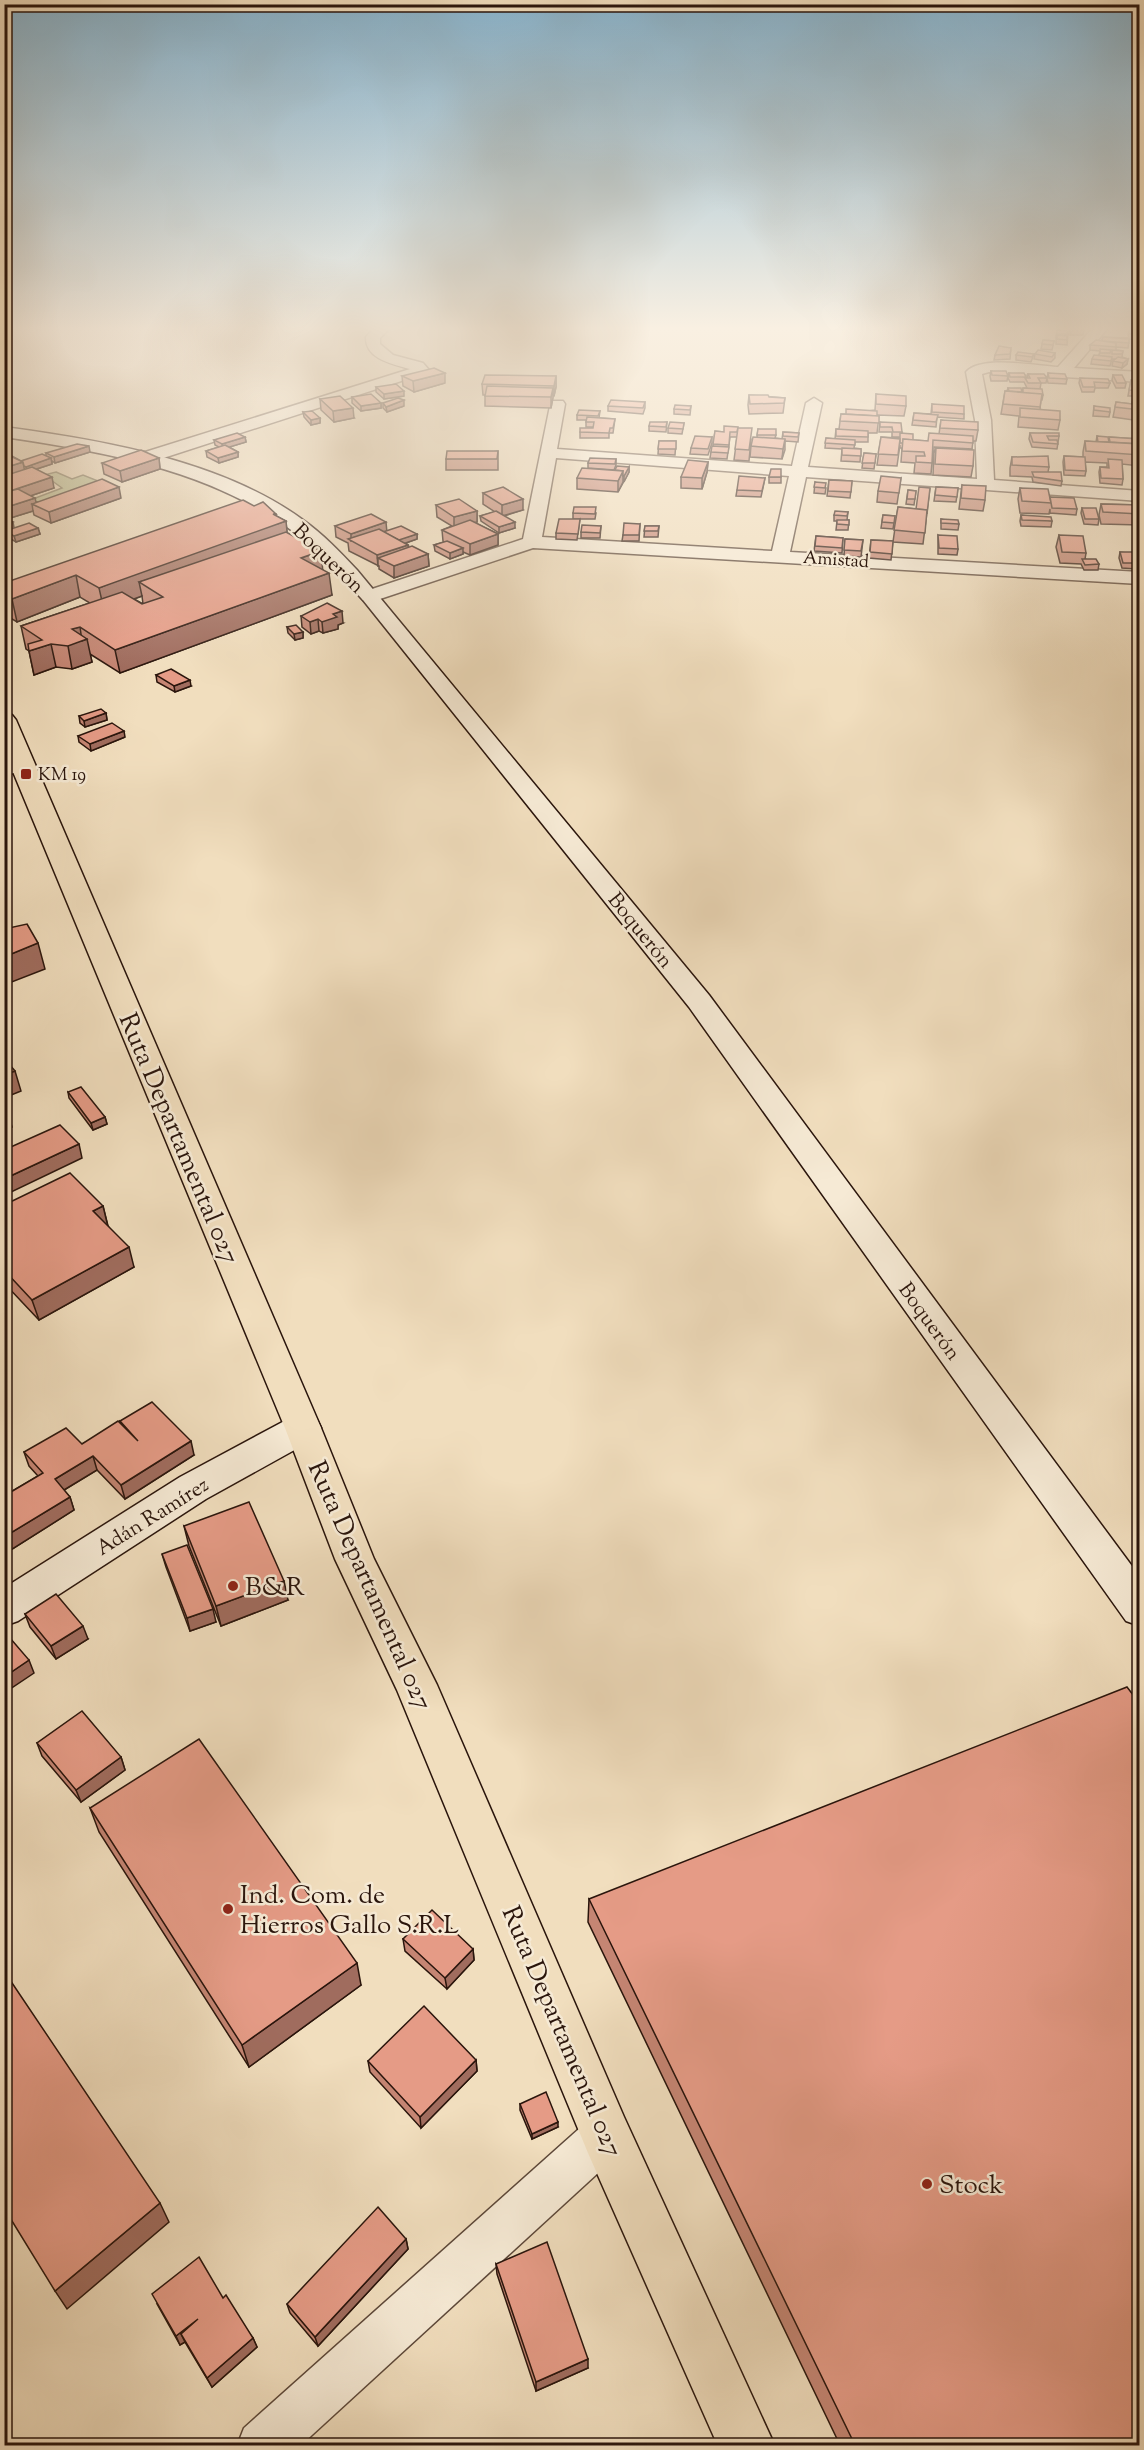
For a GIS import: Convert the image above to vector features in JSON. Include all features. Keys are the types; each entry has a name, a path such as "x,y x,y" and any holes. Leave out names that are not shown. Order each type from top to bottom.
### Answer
{"main road":[{"name":"Ruta Departamental 027","path":"4,720 13,766 303,1428 322,1483 380,1617 416,1685 606,2135 747,2445"}],"street":[{"name":"Boquerón","path":"80,442 148,457 223,485 284,515 334,558 370,596 699,1000 1140,1609"},
{"path":"148,457 194,442"},
{"path":"370,596 532,542 552,442"},
{"path":"780,555 805,442"},
{"path":"984,442 986,485"},
{"path":"550,453 1140,496"},
{"name":"Amistad","path":"532,542 1140,578"},
{"name":"Adán Ramírez","path":"4,1609 194,1488 303,1428"},
{"path":"262,2445 606,2135"}],"green space":[{"path":"56,472 72,479 83,475 108,485 45,509 34,505 30,500 62,488 44,475"}],"building":[{"path":"659,442 676,442 676,449 658,449"},
{"path":"693,442 710,442 708,449 691,448"},
{"path":"713,442 729,442 729,445"},
{"path":"736,442 750,442 749,450 735,449"},
{"path":"752,442 784,442 783,449 751,446"},
{"path":"855,442 855,445 825,443"},
{"path":"880,442 900,442 898,455 878,454"},
{"path":"903,442 933,442 932,463 916,462 916,456 925,456 924,452 902,451"},
{"path":"1085,442 1140,444 1140,455 1086,451"},
{"path":"77,444 89,446 54,457 46,453"},
{"path":"225,445 238,452 218,458 206,451"},
{"path":"712,446 729,447 728,453 711,452"},
{"path":"934,447 972,450 936,448 934,452"},
{"path":"842,448 861,449 861,456 842,455"},
{"path":"936,448 974,450 973,466 935,464"},
{"path":"141,450 159,458 120,471 102,463"},
{"path":"447,451 498,451 497,459 446,459"},
{"path":"4,453 23,462 4,468"},
{"path":"864,453 876,454 875,463 862,463"},
{"path":"42,454 51,458 26,467 21,461"},
{"path":"1048,456 1049,467 1012,465 1012,457"},
{"path":"1064,456 1085,457 1086,471 1065,470"},
{"path":"590,458 616,459 615,464 588,463"},
{"path":"1108,459 1122,460 1123,479 1101,478 1100,467 1109,468"},
{"path":"688,460 708,462 702,478 681,477"},
{"path":"617,466 629,467 624,476 623,471 615,470"},
{"path":"32,467 52,477 10,491 18,489 35,498 4,508 4,476"},
{"path":"582,468 623,471 618,481 577,478"},
{"path":"771,469 781,469 781,477 769,477"},
{"path":"1032,472 1061,472 1062,481 1034,477"},
{"path":"739,476 765,478 762,491 737,490"},
{"path":"881,476 901,478 899,493 878,491"},
{"path":"102,479 119,487 49,512 32,504"},
{"path":"829,480 852,481 851,492 828,491"},
{"path":"815,482 826,483 825,488 814,487"},
{"path":"962,485 986,486 985,500 961,498"},
{"path":"503,487 523,499 502,505 483,493"},
{"path":"919,487 930,488 927,514 927,510 916,509"},
{"path":"936,487 958,488 957,497 935,495"},
{"path":"1020,488 1048,489 1051,503 1022,501"},
{"path":"908,490 916,491 915,499 907,499"},
{"path":"1050,497 1074,498 1077,509 1052,508"},
{"path":"459,499 477,511 454,517 436,505"},
{"path":"243,500 254,506 263,502 276,514 273,514 286,521 99,588 76,575 12,599 4,595 4,592 9,591 4,589 4,583"},
{"path":"1101,504 1140,505 1140,514 1103,512"},
{"path":"574,507 596,507 595,514 573,513"},
{"path":"898,507 927,510 925,533 894,530"},
{"path":"1082,508 1096,508 1099,519 1085,519"},
{"path":"496,511 515,522 499,527 480,516"},
{"path":"835,511 848,512 847,516 834,515"},
{"path":"371,514 386,522 351,534 335,526"},
{"path":"883,515 895,516 894,523 882,522"},
{"path":"1021,515 1051,517 1052,521 1022,520"},
{"path":"4,518 13,522 4,525"},
{"path":"559,519 580,519 578,534 556,533"},
{"path":"941,519 958,520 959,524 941,523"},
{"path":"470,520 498,534 470,544 442,530"},
{"path":"837,520 849,520 849,525 837,524"},
{"path":"29,523 38,528 14,536 5,531"},
{"path":"624,523 640,524 639,535 623,535"},
{"path":"582,525 601,526 600,533 581,532"},
{"path":"401,526 417,534 399,540 383,532"},
{"path":"645,526 659,526 658,531 644,531"},
{"path":"379,529 408,545 377,555 348,539"},
{"path":"286,532 321,551 301,558 329,573 115,650 80,627 72,629 87,639 68,646 51,644 29,651 28,644 42,640 21,626 122,592 142,604 163,597 139,582"},
{"path":"938,535 957,536 958,549 939,548"},
{"path":"1059,535 1083,536 1086,553 1062,552"},
{"path":"816,536 843,538 842,548 815,546"},
{"path":"845,539 863,540 861,551 844,550"},
{"path":"871,540 893,541 892,554 870,552"},
{"path":"447,541 463,548 450,553 434,545"},
{"path":"412,546 428,554 394,566 378,558"},
{"path":"1136,547 1140,547 1140,559"},
{"path":"1120,552 1134,552 1137,563 1123,563"},
{"path":"1082,559 1096,559 1099,564 1085,565"},
{"path":"327,603 342,611 333,614 337,617 322,622 318,619 310,622 301,616"},
{"path":"296,625 303,632 294,634 287,627"},
{"path":"171,669 190,680 174,686 156,675"},
{"path":"101,709 106,713 84,721 79,716"},
{"path":"112,723 124,731 90,744 78,736"},
{"path":"4,916 9,928 4,929"},
{"path":"27,924 38,943 4,957 4,929"},
{"path":"4,1058 15,1071 4,1075"},
{"path":"81,1087 105,1117 91,1123 68,1092"},
{"path":"60,1125 79,1144 4,1179 4,1150"},
{"path":"70,1173 103,1206 93,1211 129,1247 32,1300 4,1270 4,1205"},
{"path":"152,1402 191,1441 121,1485 93,1456 55,1479 70,1497 4,1537 4,1496 43,1473 24,1452 66,1428 82,1444 118,1421 138,1441 120,1421"},
{"path":"249,1502 284,1581 216,1606 184,1526"},
{"path":"187,1545 213,1609 187,1618 162,1554"},
{"path":"56,1594 83,1626 51,1646 25,1614"},
{"path":"4,1631 29,1660 4,1677"},
{"name":"Stock","path":"1127,1687 1140,1704 1140,2445 855,2445 589,1899"},
{"path":"82,1711 121,1757 76,1790 37,1743"},
{"name":"Ind. Com. de Hierros Gallo S.R.L","path":"199,1739 357,1963 242,2045 90,1808"},
{"path":"432,1910 473,1949 445,1978 403,1939"},
{"path":"4,1971 160,2203 55,2291 4,2208"},
{"path":"424,2006 476,2060 420,2117 368,2061"},
{"path":"546,2092 558,2122 532,2134 520,2104"},
{"path":"378,2207 406,2239 315,2337 287,2304"},
{"path":"547,2242 588,2359 536,2382 496,2264"},
{"path":"199,2257 223,2298 226,2295 253,2338 207,2378 181,2334 198,2319 176,2336 152,2294"}],"place":[{"name":"KM 19","path":"26,774"},
{"name":"B&R","path":"233,1586"},
{"name":"Ind. Com. de Hierros Gallo S.R.L","path":"228,1909"},
{"name":"Stock","path":"927,2184"}]}
